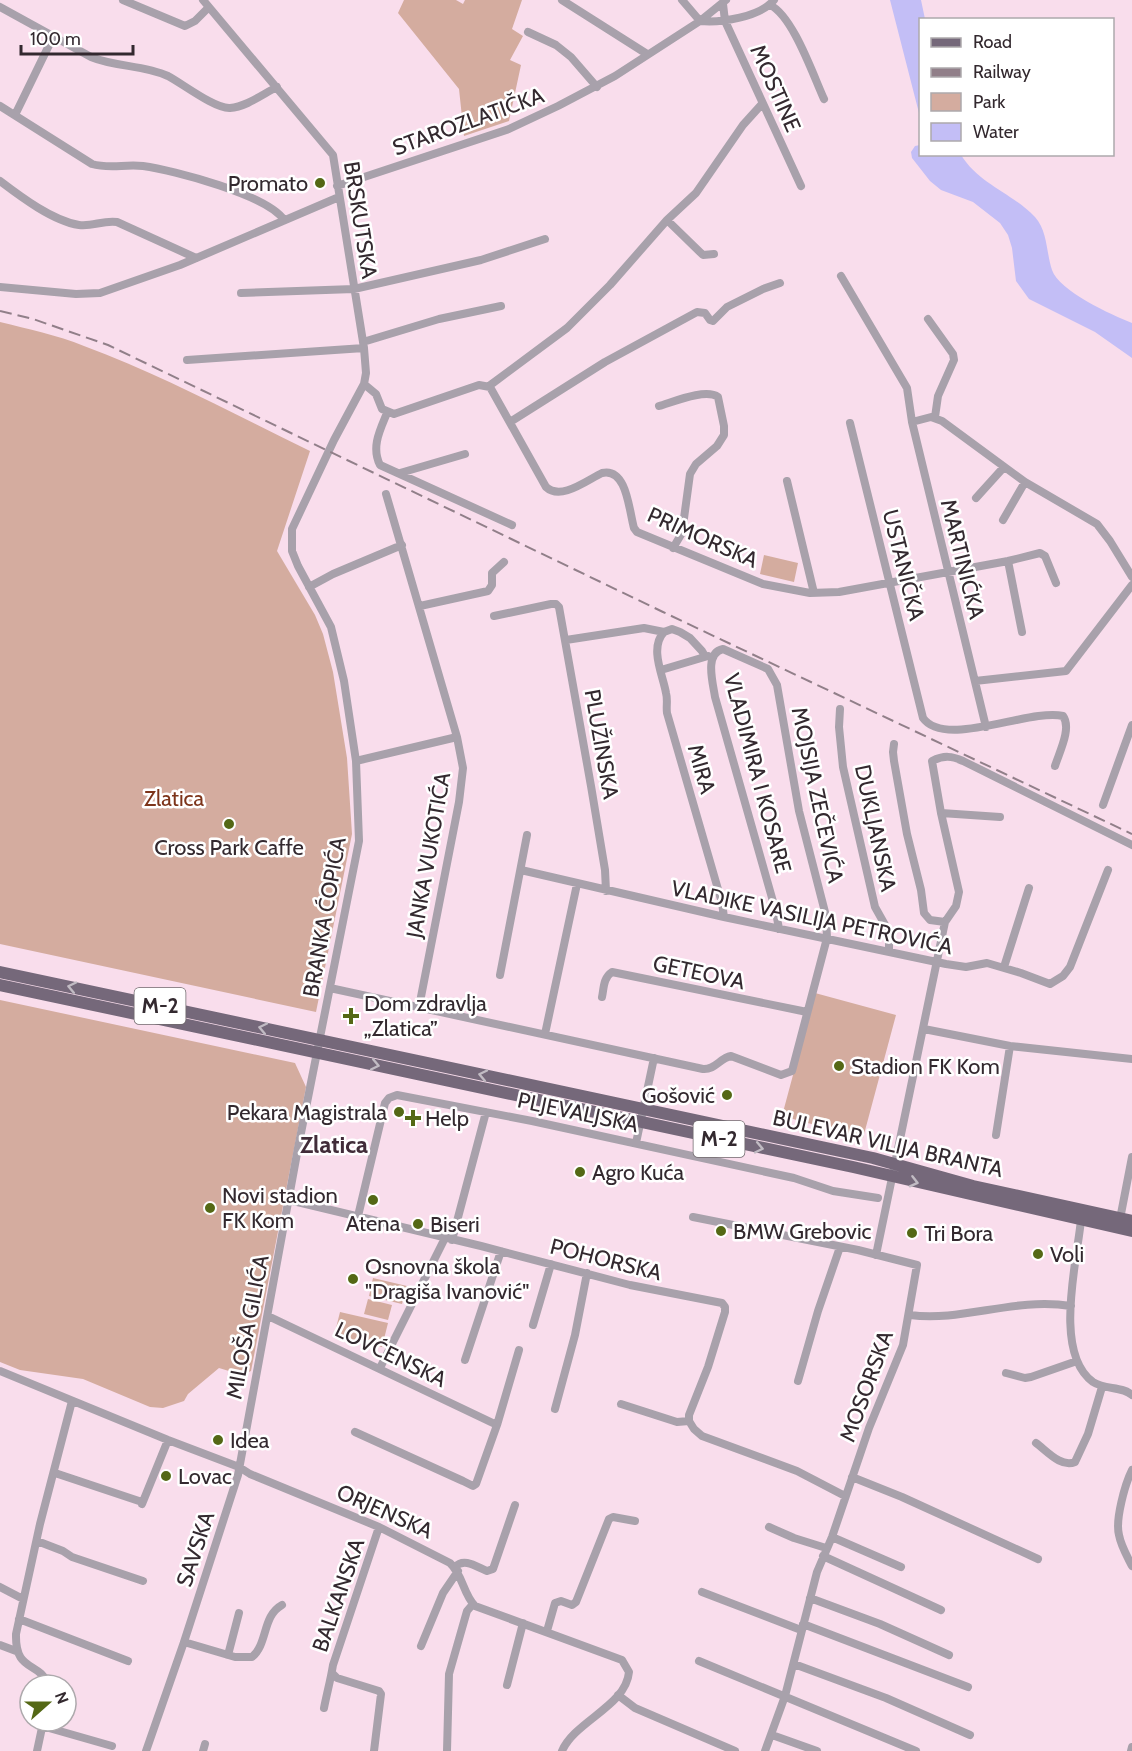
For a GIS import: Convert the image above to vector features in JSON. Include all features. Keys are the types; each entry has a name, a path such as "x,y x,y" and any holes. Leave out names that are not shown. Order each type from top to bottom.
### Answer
{"main road":[{"name":"BULEVAR VILIJA BRANTA","path":"0,972 643,1109 895,1170 1081,1220 1132,1231"},
{"name":"BULEVAR VILIJA BRANTA","path":"0,985 640,1122 895,1170 1126,1220"}],"street":[{"path":"123,0 184,26 195,21 209,7"},
{"name":"BRSKUTSKA","path":"203,0 333,155 363,345 366,373 364,384"},
{"path":"562,0 647,54"},
{"path":"682,0 700,21 725,21 745,16 772,2 792,29 824,99"},
{"name":"STAROZLATIČKA","path":"337,186 509,129 597,87 700,21 724,2"},
{"name":"MOSTINE","path":"724,2 725,21 801,186"},
{"path":"1,9 106,63 168,76 224,107 238,106 277,87"},
{"path":"528,32 556,45 571,57 597,87"},
{"path":"15,115 53,37"},
{"path":"364,384 374,391 382,409 394,414 479,385 489,386 567,328 610,285 667,220 696,193 743,125 762,104"},
{"path":"0,106 92,164 111,168 152,167 236,190 274,209 284,220"},
{"path":"0,181 20,196 61,219 82,225 106,221 117,222 195,258"},
{"path":"0,287 76,294 100,293 195,258 339,197"},
{"path":"667,220 704,255 714,254"},
{"path":"241,293 354,289 481,260 545,239"},
{"name":"MARTINIĆKA","path":"840,276 907,388 912,422 986,727"},
{"path":"510,422 605,362 697,312 705,314 713,321 727,307 763,288 780,283"},
{"path":"187,360 363,345 458,314 501,306"},
{"path":"928,319 953,354 954,360 938,396 935,417"},
{"name":"BRANKA ĆOPIĆA","path":"317,1053 359,841 356,761 344,681 331,627 292,551 292,529 334,440 364,384"},
{"name":"PRIMORSKA","path":"489,386 495,392 550,491 562,492 602,472 614,473 622,481 635,530 673,548 764,584 787,590 814,593 840,592 1040,553 1044,554 1056,583"},
{"path":"659,406 700,394 712,393 718,397 724,426 721,441 696,464 690,474 682,533 673,548"},
{"path":"387,413 376,444 376,456 380,465 512,525"},
{"path":"912,422 935,417 1025,482 1096,524 1110,541 1132,577"},
{"name":"USTANIČKA","path":"850,423 922,716 930,726 954,730 986,727"},
{"path":"400,473 465,454"},
{"path":"976,498 1004,466"},
{"path":"787,481 814,593"},
{"path":"1003,520 1025,482"},
{"name":"JANKA VUKOTIĆA","path":"386,494 457,737 463,768 459,802 419,1007"},
{"path":"309,587 333,573 402,545"},
{"path":"1008,561 1022,632"},
{"path":"420,606 488,591 492,585 492,573 504,562"},
{"path":"975,681 1066,670 1132,585"},
{"name":"PLUŽINSKA","path":"494,616 557,604 566,640 605,870 606,891"},
{"path":"566,640 644,628 664,632 672,629 680,632 710,657"},
{"name":"MIRA","path":"664,632 659,638 657,649 667,697 667,713 722,903 724,917"},
{"name":"MOJSIJA ZEČEVIĆA","path":"654,1058 707,1069 732,1056 781,1075 792,1071 827,938 826,916 799,811 779,690 768,669 723,649 710,657"},
{"path":"661,670 710,657"},
{"name":"VLADIMIRA I KOSARE","path":"710,657 719,712 779,929"},
{"name":"DUKLJANSKA","path":"840,709 839,727 843,766 875,907 889,932 889,951"},
{"path":"986,727 1036,717 1063,716 1066,720 1066,727 1055,766"},
{"path":"1103,805 1132,725"},
{"path":"356,761 457,737"},
{"path":"894,744 892,752 924,913 930,920 945,922"},
{"path":"693,1217 876,1255 945,922 956,906 959,892 932,761 945,756 963,761 1132,844"},
{"path":"941,813 1000,817"},
{"path":"500,975 527,835"},
{"name":"VLADIKE VASILIJA PETROVIĆA","path":"521,870 606,891 938,963 966,967 987,963 1004,967 1046,984 1054,983 1063,976 1077,952 1108,870"},
{"path":"545,1034 577,884"},
{"path":"1004,967 1029,888"},
{"name":"GETEOVA","path":"602,997 607,975 612,972 807,1012"},
{"path":"330,988 654,1058 636,1143"},
{"path":"924,1029 1010,1046 1132,1059"},
{"path":"996,1135 1010,1046"},
{"name":"MILOŠA GILIĆA","path":"239,1467 317,1053"},
{"name":"PLJEVALJSKA","path":"358,1216 385,1103 389,1098 397,1095 636,1143 794,1178 833,1191 878,1198"},
{"path":"380,1368 449,1239 486,1112"},
{"path":"1126,1220 1132,1157"},
{"name":"POHORSKA","path":"289,1200 630,1285 720,1302 726,1309 723,1321 689,1415 689,1421"},
{"path":"1081,1220 1071,1306 1073,1345 1077,1361 1093,1382 1102,1387 1125,1391 1132,1395"},
{"path":"798,1381 818,1311 840,1247"},
{"path":"465,1360 501,1251"},
{"name":"MOSORSKA","path":"765,1751 785,1696 810,1598 825,1552 832,1538 879,1402 899,1357 910,1315 917,1265 876,1255"},
{"path":"532,1325 551,1264"},
{"path":"555,1409 575,1335 587,1273"},
{"path":"910,1315 936,1316 1031,1303 1071,1306"},
{"name":"LOVĆENSKA","path":"268,1316 497,1425"},
{"path":"354,1432 473,1486 478,1482 519,1350"},
{"path":"1006,1372 1025,1378 1077,1361"},
{"name":"ORJENSKA","path":"0,1371 239,1467 379,1527 438,1555 456,1569"},
{"path":"1036,1443 1060,1461 1068,1464 1075,1461 1088,1434 1102,1387"},
{"path":"16,1651 16,1634 23,1599 72,1401"},
{"path":"621,1404 676,1422 689,1421 694,1430 702,1436 797,1471 845,1496"},
{"path":"55,1473 142,1503 168,1440"},
{"name":"SAVSKA","path":"146,1751 239,1467"},
{"path":"1132,1470 1126,1482 1118,1525 1119,1536 1132,1566"},
{"path":"852,1478 902,1497 1038,1559"},
{"path":"421,1646 458,1563 463,1562 487,1571 493,1569 515,1505"},
{"path":"547,1631 555,1603 561,1601 570,1605 576,1602 609,1518 613,1516 635,1521"},
{"name":"BALKANSKA","path":"324,1708 329,1680 333,1674 333,1665 379,1527"},
{"path":"769,1527 825,1552 941,1610"},
{"path":"832,1538 901,1567"},
{"path":"37,1541 72,1557 143,1581"},
{"path":"456,1569 472,1604 622,1660 628,1669 628,1676 618,1695 570,1738 565,1750"},
{"path":"0,1587 23,1599"},
{"path":"702,1592 968,1687"},
{"path":"810,1598 880,1624 949,1656"},
{"path":"447,1751 448,1674 467,1611 472,1604"},
{"path":"183,1642 246,1659 255,1656 269,1618 282,1605"},
{"path":"228,1655 240,1613"},
{"path":"19,1620 128,1661"},
{"path":"507,1685 523,1623"},
{"path":"0,1645 16,1651 24,1662 38,1673"},
{"path":"699,1661 916,1751"},
{"path":"794,1664 886,1698 970,1735"},
{"name":"BALKANSKA","path":"333,1674 341,1680 379,1691 381,1694 374,1751"},
{"path":"618,1695 635,1708 735,1751"},
{"path":"38,1751 41,1733"},
{"path":"71,1733 112,1746"},
{"path":"772,1735 818,1751"}],"green space":[{"path":"404,0 456,0 463,4 465,0 522,0 512,29 523,36 510,60 521,65 509,121 464,136 459,89 398,13"},
{"name":"Zlatica","path":"0,322 42,332 113,357 310,451 277,551 315,615 323,634 333,672 347,758 352,834 316,1012 0,944"},
{"path":"764,555 798,563 794,582 760,574"},
{"name":"Stadion FK Kom","path":"815,993 896,1015 863,1138 782,1116"},
{"path":"0,1000 295,1063 306,1087 251,1371 242,1375 219,1368 188,1394 184,1401 163,1408 150,1407 83,1379 20,1370 0,1362"},
{"path":"373,1278 407,1286 402,1304 369,1296"},
{"path":"368,1299 392,1305 388,1320 364,1314"},
{"path":"340,1312 388,1323 382,1347 334,1336"}],"water":[{"path":"890,0 921,0 925,18 919,18 919,113"},
{"path":"919,145 919,156 962,156 977,174 1035,217 1042,229 1052,270 1057,278 1075,294 1132,323 1132,358 1095,332 1029,299 1016,281 1012,248 1008,235 1000,223 973,202 941,190 930,181 912,158 911,152 915,146"}],"railway":[{"path":"0,311 33,319 108,345 1132,834"}],"place":[{"name":"Promato","path":"320,183"},
{"name":"Cross Park Caffe","path":"229,824"},
{"name":"Dom zdravlja „Zlatica”","path":"351,1016"},
{"name":"Stadion FK Kom","path":"839,1066"},
{"name":"Gošović","path":"727,1095"},
{"name":"Pekara Magistrala","path":"399,1112"},
{"name":"Help","path":"413,1118"},
{"name":"Agro Kuća","path":"580,1172"},
{"name":"Atena","path":"373,1200"},
{"name":"Novi stadion FK Kom","path":"210,1208"},
{"name":"Biseri","path":"418,1224"},
{"name":"BMW Grebovic","path":"721,1231"},
{"name":"Tri Bora","path":"912,1233"},
{"name":"Voli","path":"1038,1254"},
{"name":"Osnovna škola \"Dragiša Ivanović\"","path":"353,1279"},
{"name":"Idea","path":"218,1440"},
{"name":"Lovac","path":"166,1476"}],"district":[{"name":"Zlatica","path":"334,1145"}]}
